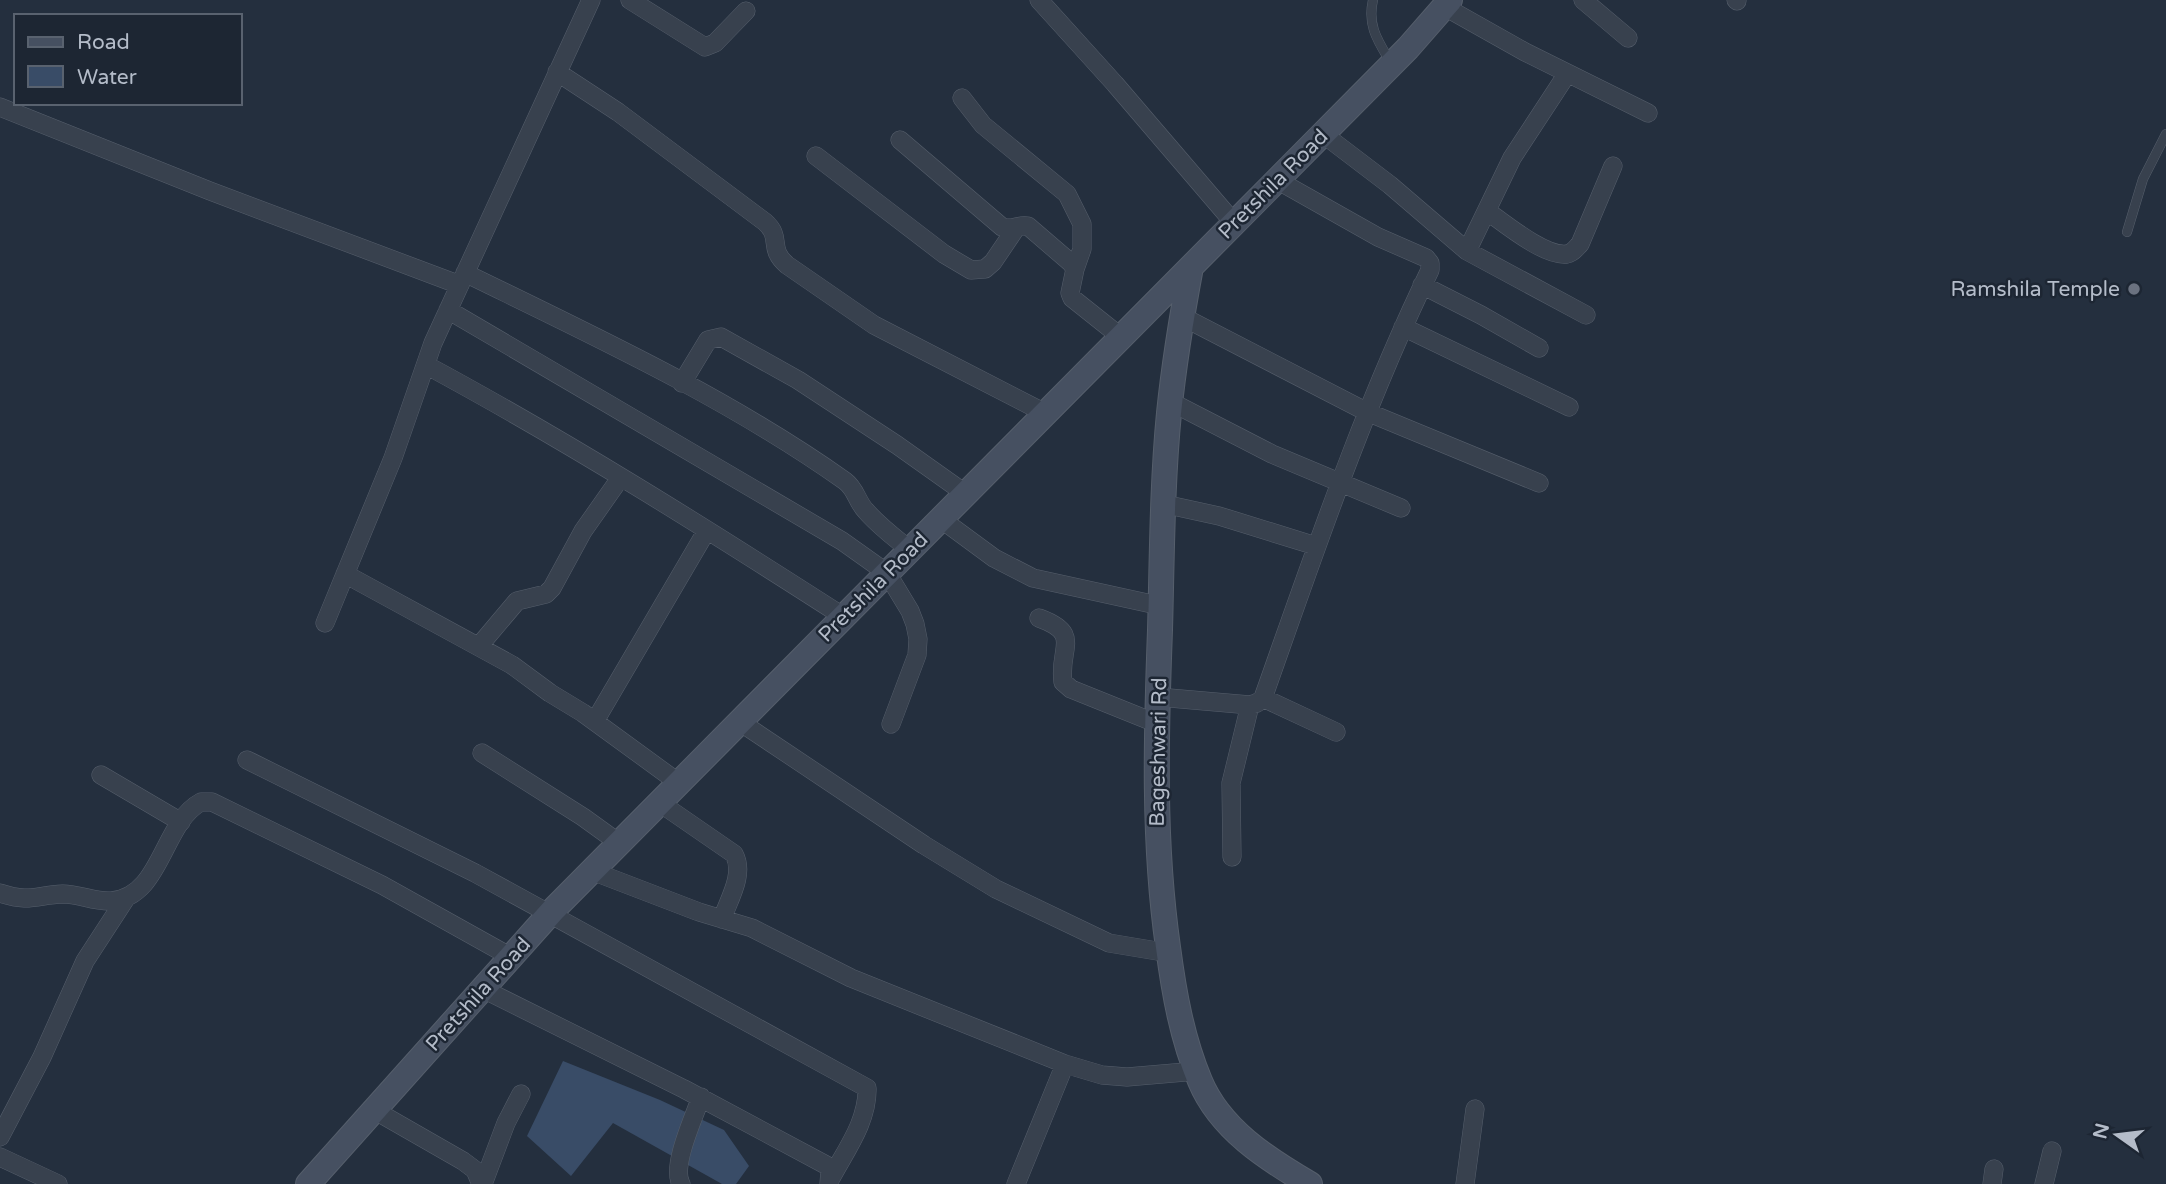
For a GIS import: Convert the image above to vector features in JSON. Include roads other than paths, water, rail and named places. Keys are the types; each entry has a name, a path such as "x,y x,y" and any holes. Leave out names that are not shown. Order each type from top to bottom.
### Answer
{"street":[{"path":"325,623 393,458 425,365 448,310 591,0"},
{"path":"630,0 705,47 715,43 746,11"},
{"path":"1039,0 1234,223"},
{"path":"1583,0 1628,38"},
{"path":"1447,3 1567,74 1648,114"},
{"name":"Pretshila Road","path":"308,1184 550,914 1392,64 1447,3"},
{"path":"557,72 618,112 765,222 772,228 775,236 777,257 797,272 874,325 1045,413"},
{"path":"1466,251 1513,158 1567,74"},
{"path":"962,98 983,125 1067,194 1082,224 1082,249 1070,293 1072,298 1121,337"},
{"path":"0,107 210,191 462,279 556,317 682,383 806,455 854,488 863,509 910,550"},
{"path":"1323,134 1391,185 1466,251 1586,314"},
{"path":"900,139 1002,228 1028,226 1075,269"},
{"path":"816,156 944,254 971,270 985,269 993,262 1016,228"},
{"path":"1486,211 1548,250 1565,255 1580,244 1613,166"},
{"path":"1232,857 1231,783 1256,701 1367,412 1430,270 1430,263 1426,258 1378,237 1277,180"},
{"name":"Bageshwari Rd","path":"1191,267 1181,316 1171,402 1164,504 1156,835 1161,895 1175,997 1200,1082 1225,1121 1253,1146 1310,1184"},
{"path":"1422,285 1539,348"},
{"path":"448,310 842,541 887,573 910,611 918,639 914,668 891,724"},
{"path":"1181,316 1367,412 1539,483"},
{"path":"1403,327 1569,407"},
{"path":"682,383 708,340 721,337 807,386 966,494"},
{"path":"425,365 483,395 621,477 844,617"},
{"path":"1171,402 1272,454 1401,508"},
{"path":"479,646 517,601 545,594 552,588 583,531 621,477"},
{"path":"1164,504 1219,516 1316,546"},
{"path":"941,519 994,558 1033,578 1161,606"},
{"path":"595,721 707,530"},
{"path":"345,574 512,665 595,721 679,783"},
{"path":"1039,618 1055,624 1063,631 1066,641 1063,682 1071,689 1158,724"},
{"path":"1158,697 1256,701 1336,732"},
{"path":"740,722 924,845 996,889 1109,943 1169,953"},
{"path":"482,753 583,817 619,844"},
{"path":"247,760 474,873 867,1088 867,1103 859,1125 830,1181"},
{"path":"101,775 181,822"},
{"path":"0,1137 41,1057 85,961 126,898 143,887 181,822 193,806 201,802 222,806 382,885 511,957"},
{"path":"660,803 734,854 739,863 738,874 722,919"},
{"path":"592,871 752,928 850,978 1065,1064 1102,1075 1127,1077 1197,1071"},
{"path":"0,893 26,900 64,894 100,900 126,898"},
{"path":"483,989 701,1097 826,1165 830,1170 830,1181"},
{"path":"1016,1184 1065,1064"},
{"path":"482,1184 506,1123 521,1094"},
{"path":"681,1184 679,1169 701,1097"},
{"path":"1465,1184 1475,1109"},
{"path":"374,1110 463,1161 475,1170 482,1184"},
{"path":"2044,1184 2052,1151"},
{"path":"0,1157 58,1184"}],"lane":[{"path":"1373,0 1370,22 1392,64"},
{"path":"2127,232 2143,179 2166,134"}],"water":[{"path":"563,1061 660,1100 724,1130 749,1166 736,1184 722,1184 613,1123 571,1176 527,1136"}],"place":[{"name":"Ramshila Temple","path":"2134,289"}]}
